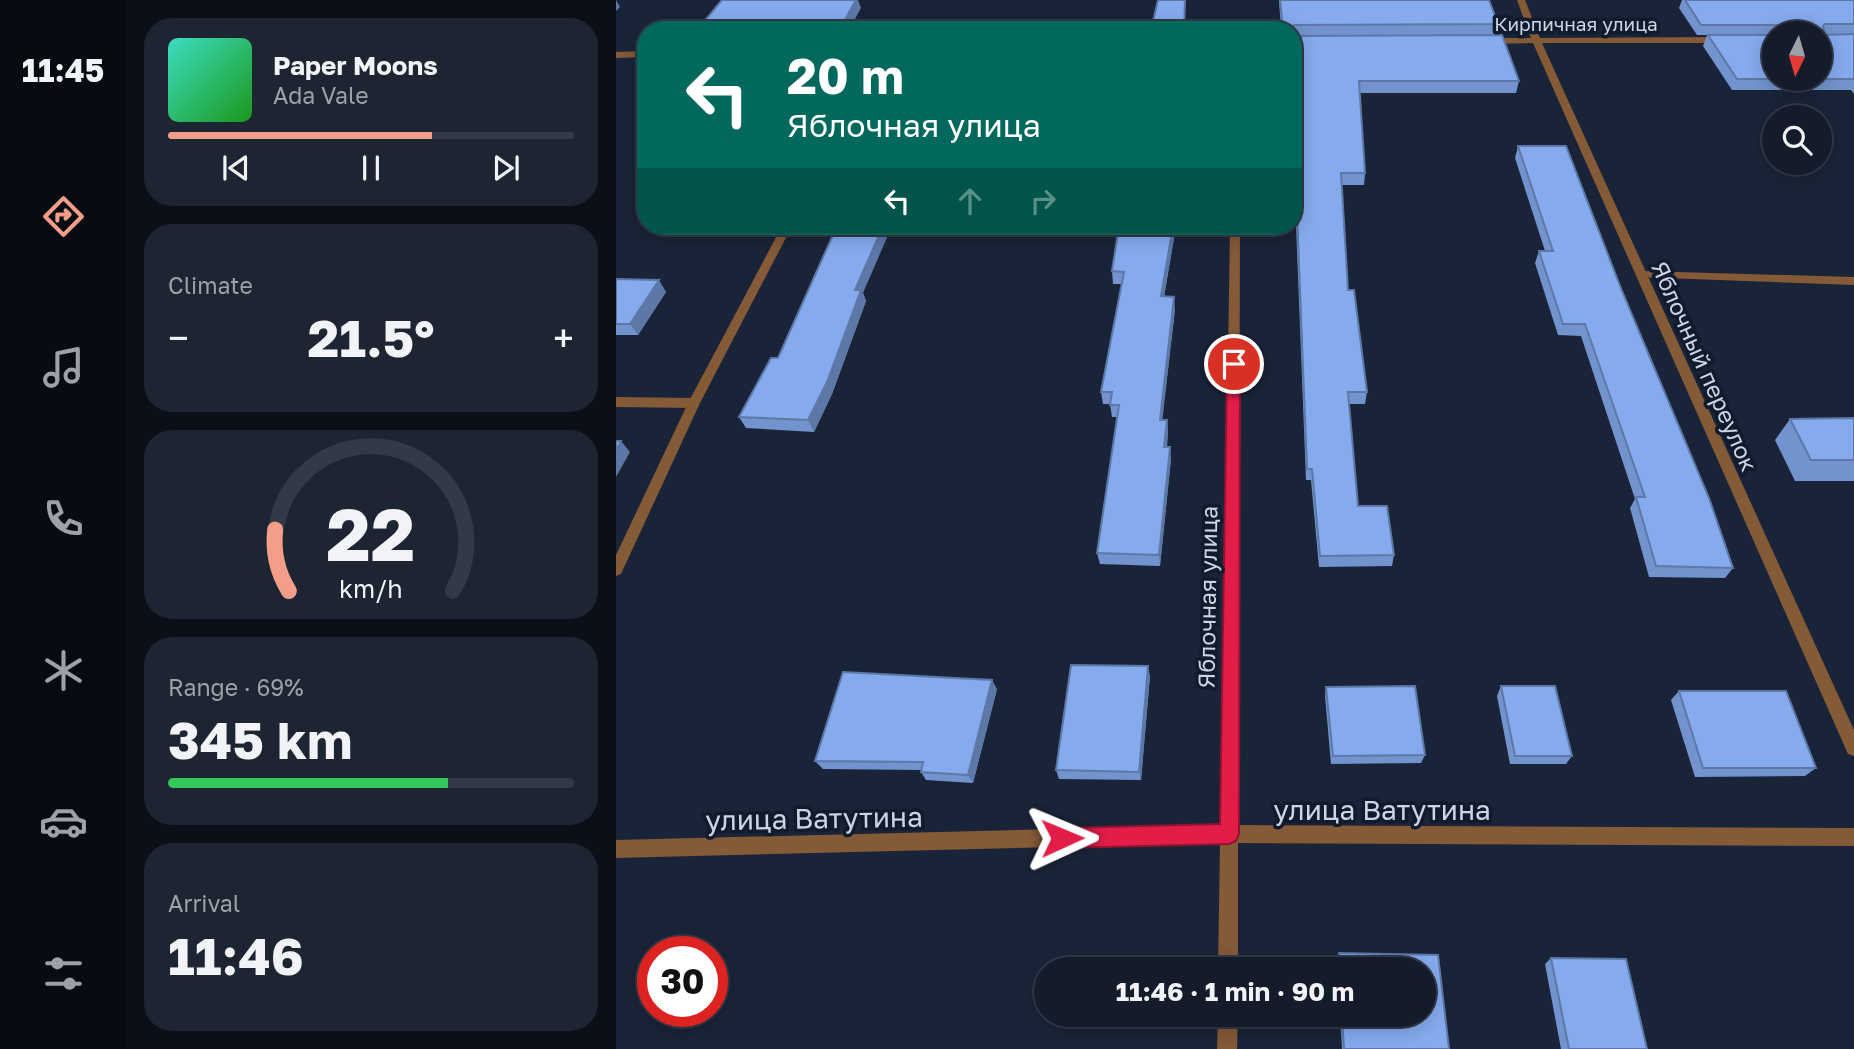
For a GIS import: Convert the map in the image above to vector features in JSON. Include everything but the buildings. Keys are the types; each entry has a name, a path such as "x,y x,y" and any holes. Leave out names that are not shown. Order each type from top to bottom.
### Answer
{"street":[{"name":"Яблочный переулок","path":"1521,0 1536,40 1854,748"},
{"name":"Кирпичная улица","path":"1468,41 1735,40"},
{"path":"616,55 637,54"},
{"path":"616,570 694,403 782,235"},
{"name":"Яблочная улица","path":"1228,957 1235,235"},
{"path":"1641,275 1854,281"},
{"path":"616,402 694,403"},
{"name":"улица Ватутина","path":"616,849 1229,834 1854,838"},
{"path":"1227,1049 1228,1027"}],"route":[{"path":"1062,838 1229,834 1234,364"}]}
